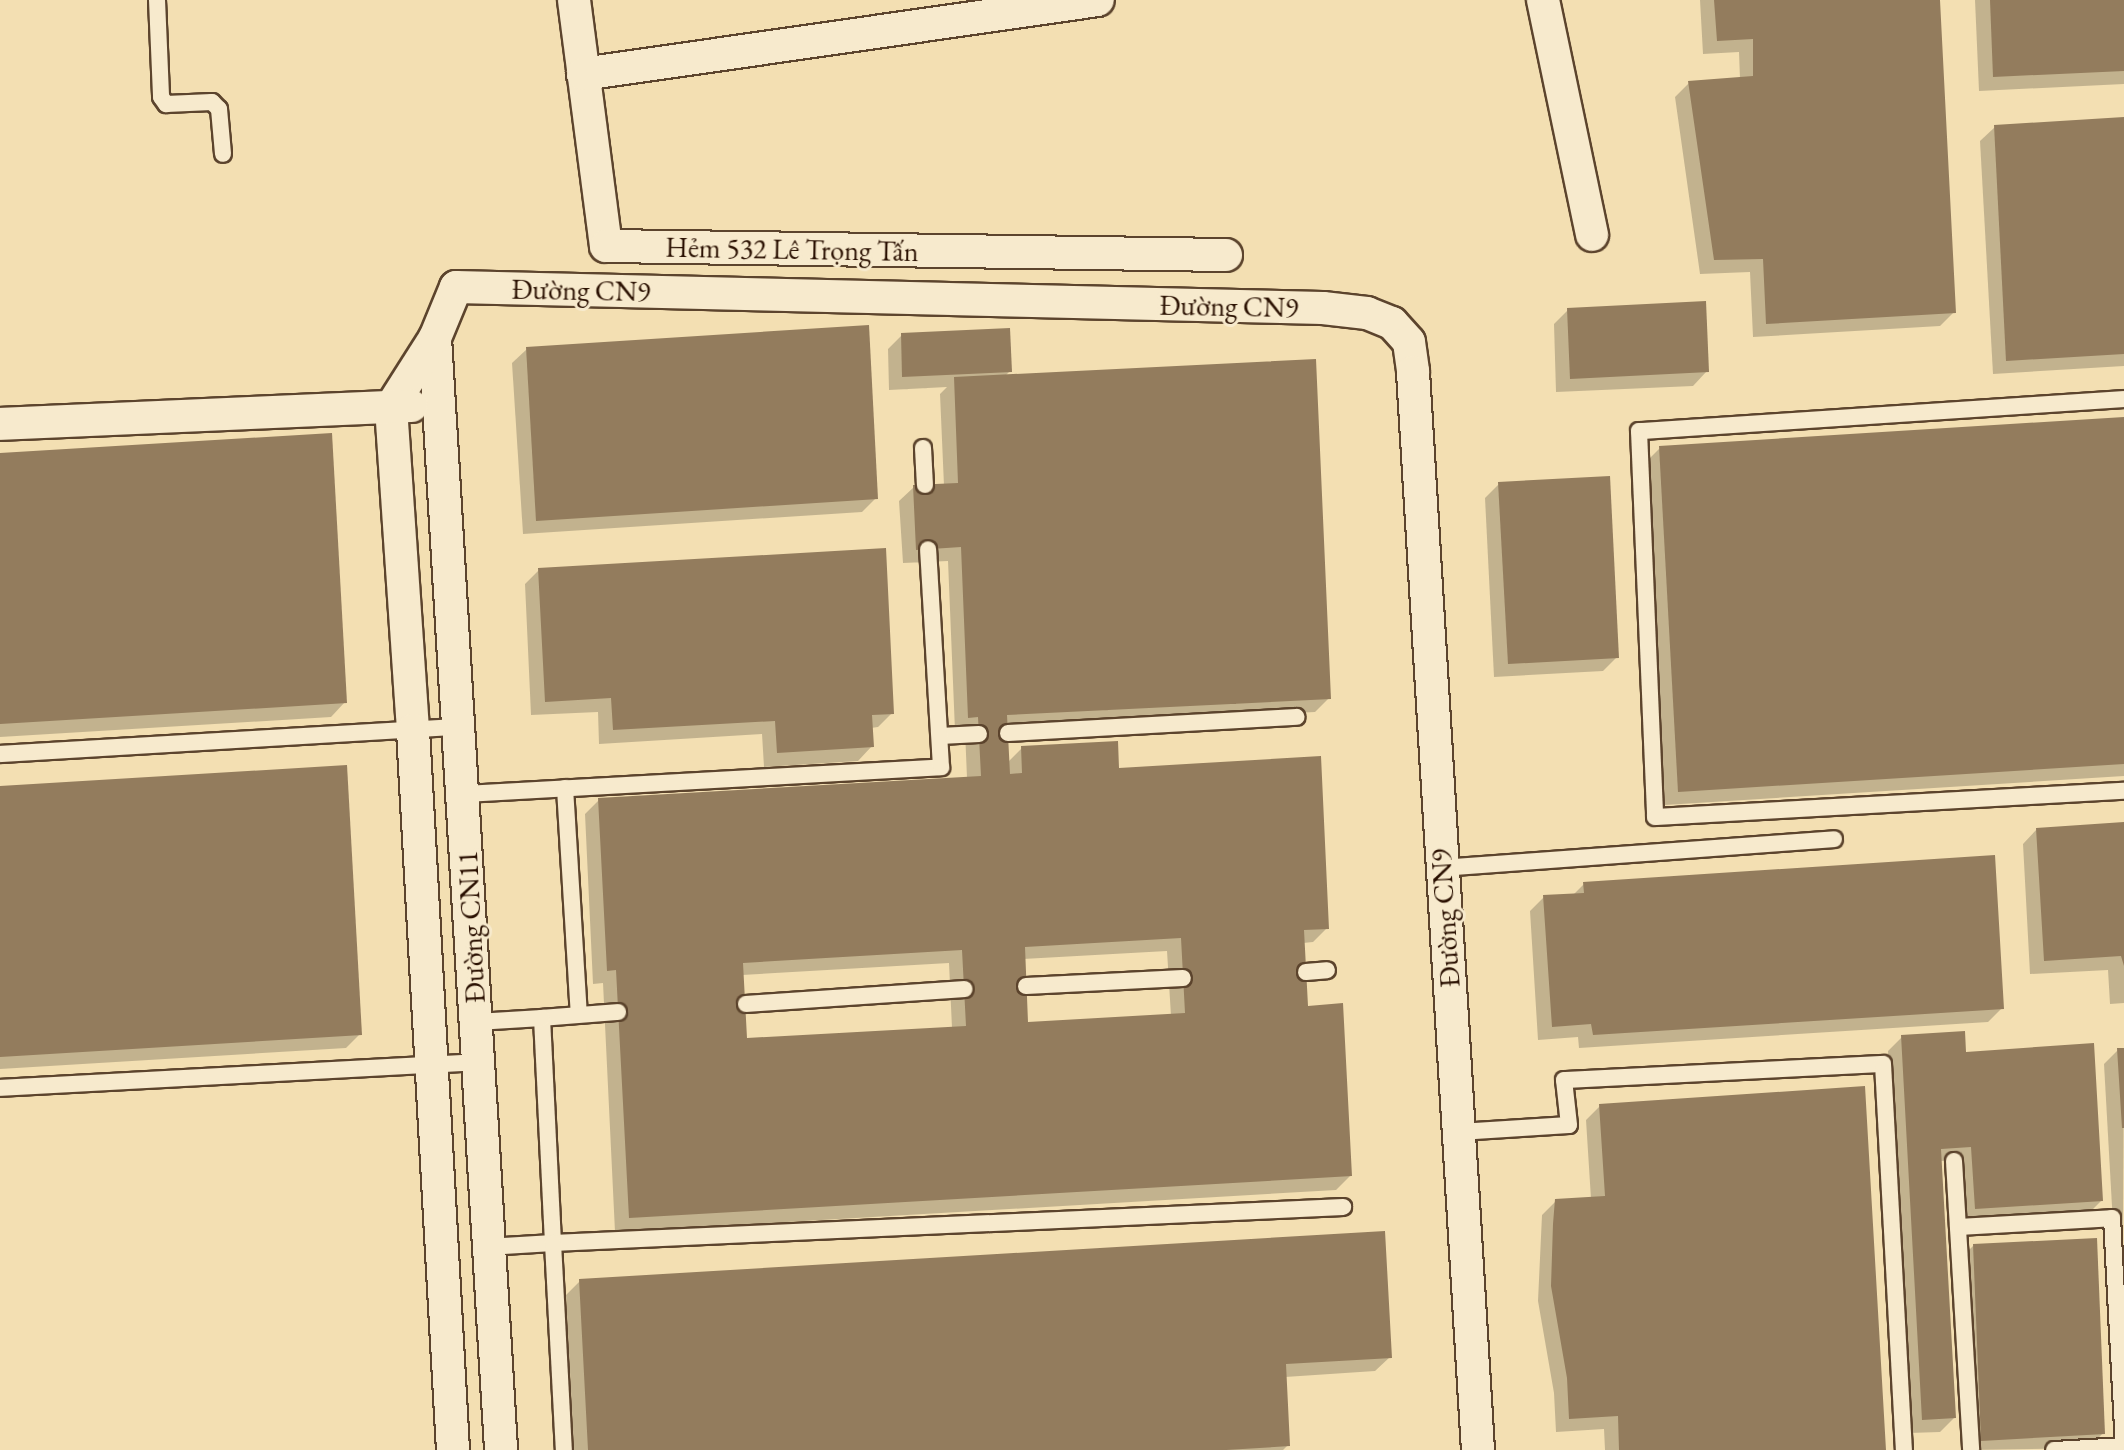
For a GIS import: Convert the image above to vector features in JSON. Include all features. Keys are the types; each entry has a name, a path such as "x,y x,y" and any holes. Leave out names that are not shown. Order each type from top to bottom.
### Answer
{"street":[{"name":"Hẻm 532 Lê Trọng Tấn","path":"574,0 606,246 1226,255"},
{"path":"583,74 1098,0"},
{"path":"1543,0 1592,235"},
{"name":"Đường CN9","path":"391,407 435,338 456,287 1323,308 1367,313 1392,323 1409,342 1413,372 1478,1450"},
{"name":"Đường CN11","path":"435,338 461,727 487,1247 501,1450"},
{"path":"0,424 439,404"},
{"name":"Đường CN11","path":"391,407 413,730 453,1450"}],"lane":[{"path":"157,0 161,97 166,104 212,102 219,109 223,154"},
{"path":"2124,399 1639,431 1655,817 2124,791"},
{"path":"923,448 925,485"},
{"path":"464,794 941,767 928,549"},
{"path":"1008,733 1297,717"},
{"path":"0,754 461,727"},
{"path":"940,736 979,734"},
{"path":"565,788 579,1014"},
{"path":"1442,868 1834,839"},
{"path":"1306,972 1327,970"},
{"path":"1026,986 1183,978"},
{"path":"746,1004 964,989"},
{"path":"476,1022 618,1012"},
{"path":"542,1018 564,1450"},
{"path":"0,1088 477,1062"},
{"path":"1459,1132 1569,1125 1564,1080 1883,1064 1904,1450"},
{"path":"1954,1161 1971,1450"},
{"path":"487,1247 1343,1207"},
{"path":"1958,1227 2112,1218 2124,1446 2054,1450"}],"building":[{"path":"1714,0 1940,0 1956,313 1766,324 1763,259 1714,260 1688,81 1753,76 1753,39 1717,41"},
{"path":"1990,0 2124,0 2124,71 1993,77"},
{"path":"2124,117 2124,354 2006,361 1994,125"},
{"path":"1706,301 1709,372 1570,379 1567,308"},
{"path":"869,325 878,499 536,521 526,347"},
{"path":"1010,328 1012,372 902,377 901,333"},
{"path":"1316,359 1331,699 1007,715 1010,774 1022,773 1021,746 1118,741 1119,768 1321,756 1329,929 1304,930 1308,1006 1343,1003 1352,1176 629,1218 616,970 607,971 598,798 981,776 978,717 968,718 961,547 916,550 913,485 958,483 954,377","holes":["1181,938 1185,1013 1028,1022 1025,947","962,950 966,1026 747,1038 743,963"]},
{"path":"2124,417 2124,764 1678,792 1659,446"},
{"path":"332,433 347,703 0,724 0,453"},
{"path":"1610,476 1619,658 1508,664 1498,482"},
{"path":"886,548 894,714 872,715 874,747 777,753 775,721 613,730 611,698 545,702 538,568"},
{"path":"347,765 362,1035 0,1057 0,786"},
{"path":"2124,822 2124,966 2121,956 2044,961 2036,828"},
{"path":"1995,855 2004,1009 1593,1035 1591,1024 1552,1027 1543,895 1584,893 1583,882"},
{"path":"1965,1031 1966,1052 2094,1043 2103,1201 1975,1209 1971,1147 1941,1149 1956,1418 1922,1420 1901,1035"},
{"path":"2117,1048 2124,1048 2124,1128 2122,1128"},
{"path":"1865,1086 1886,1450 1619,1450 1618,1416 1569,1419 1567,1378 1551,1286 1555,1199 1605,1196 1599,1104"},
{"path":"1385,1231 1392,1358 1286,1364 1290,1446 1226,1450 588,1450 579,1279"},
{"path":"2097,1238 2105,1434 1981,1441 1973,1244"}]}
